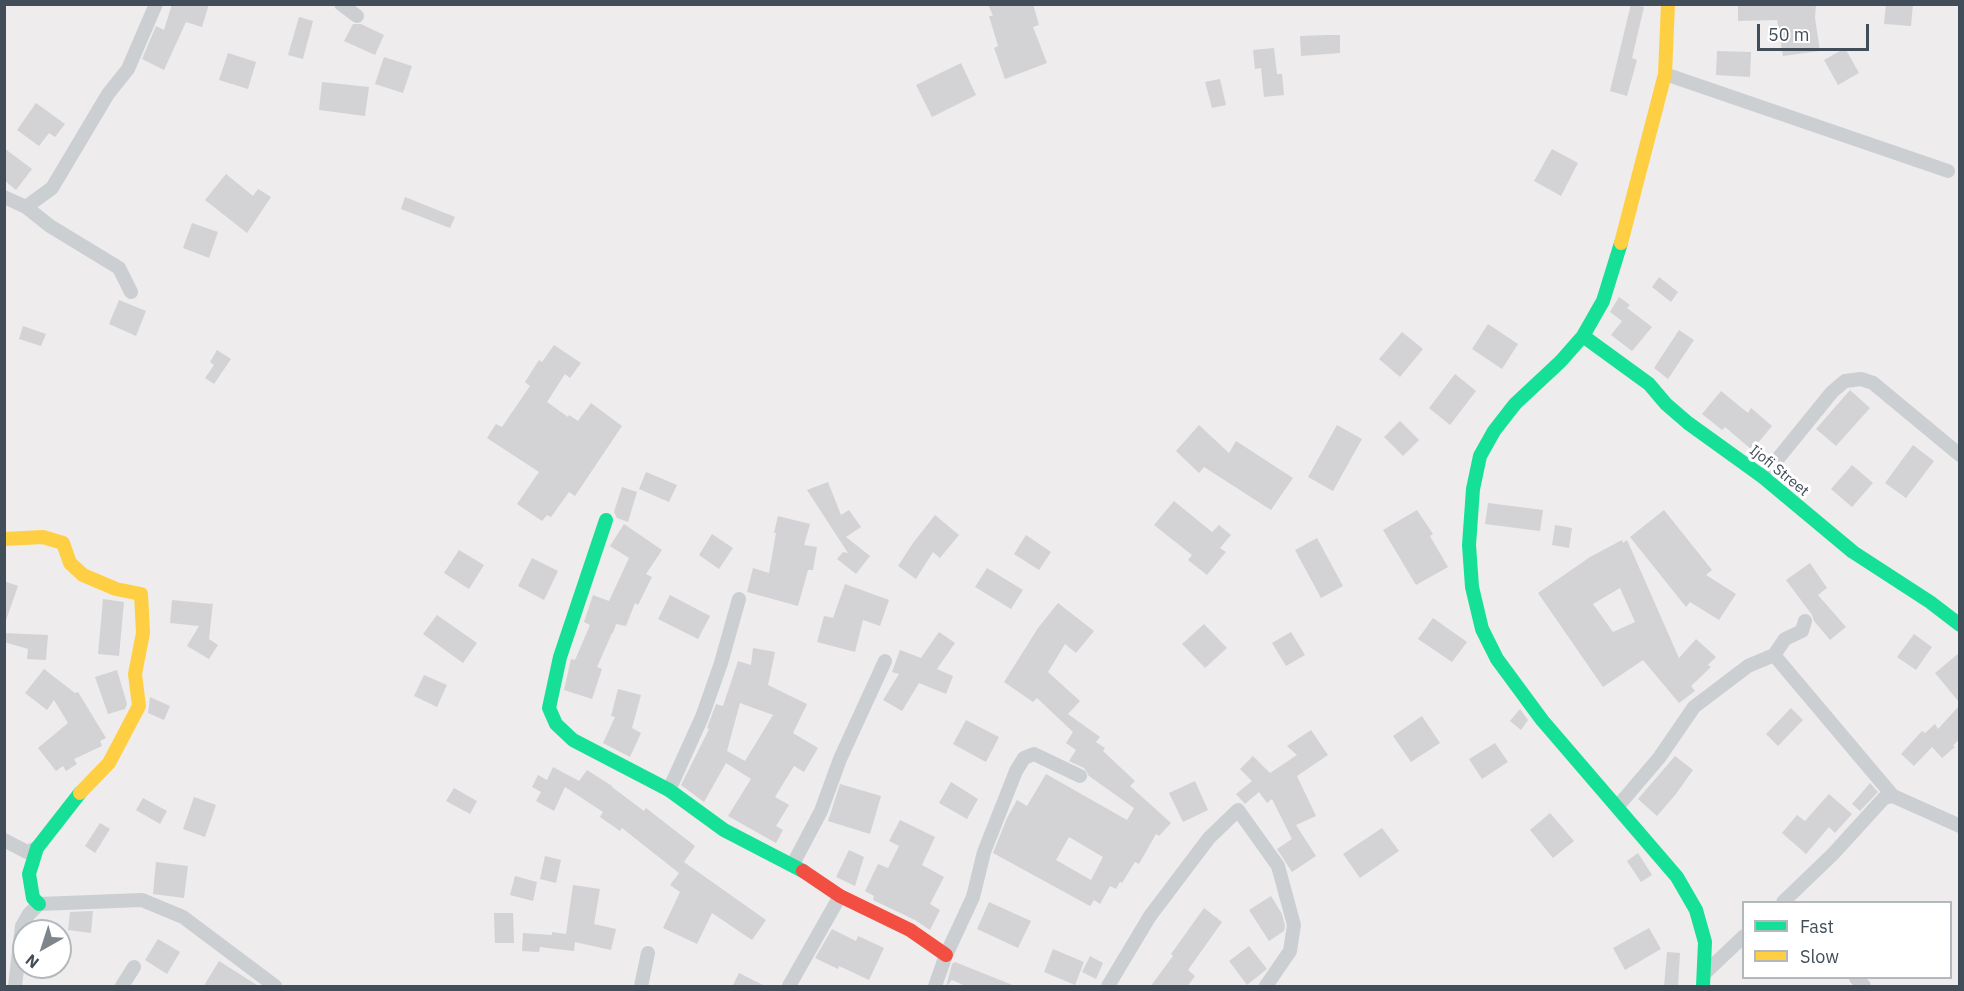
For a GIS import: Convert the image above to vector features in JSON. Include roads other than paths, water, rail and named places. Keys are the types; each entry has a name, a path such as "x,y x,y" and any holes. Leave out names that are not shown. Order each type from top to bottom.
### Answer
{"street":[{"path":"26,207 52,188 108,94 128,69 156,4"},
{"path":"341,4 357,16"},
{"path":"1668,4 1665,74 1617,263 1603,301 1583,336 1561,362 1515,404 1494,431 1480,456 1473,489 1469,545 1472,586 1482,629 1497,659 1542,720 1677,877 1696,910 1704,942 1704,980"},
{"path":"1665,74 1948,171"},
{"path":"4,197 26,207 50,226 119,268 131,292"},
{"name":"Ijofi Street","path":"1583,336 1649,384 1666,404 1688,423 1763,477 1853,552 1930,602 1959,625"},
{"path":"1763,477 1832,392 1845,381 1861,378 1873,383 1959,454"},
{"path":"606,520 560,657 549,708 556,724 573,740 669,790 724,830 794,864 840,896 910,930 946,955"},
{"path":"4,539 43,537 63,543 70,563 83,575 116,589 141,594 143,633 135,674 139,706 109,763 73,801 38,848 29,874 33,898 39,904"},
{"path":"669,790 702,717 721,663 739,599"},
{"path":"1618,806 1659,758 1694,707 1748,666 1774,656 1785,639 1802,631 1805,621"},
{"path":"1774,656 1893,796 1959,825"},
{"path":"794,864 821,811 840,759 885,661"},
{"path":"935,987 946,955 973,897 984,852 1016,771 1024,758 1035,754 1080,776"},
{"path":"1785,901 1833,854 1884,798 1893,796"},
{"path":"1108,987 1150,916 1209,838 1238,810 1278,866 1294,925 1290,951 1266,987"},
{"path":"4,840 27,852 38,848"},
{"path":"789,987 840,896"},
{"path":"15,987 22,926 39,904 142,900 183,917 275,987"},
{"path":"1704,980 1742,937"},
{"path":"641,987 648,953"},
{"path":"122,987 134,967"}]}
